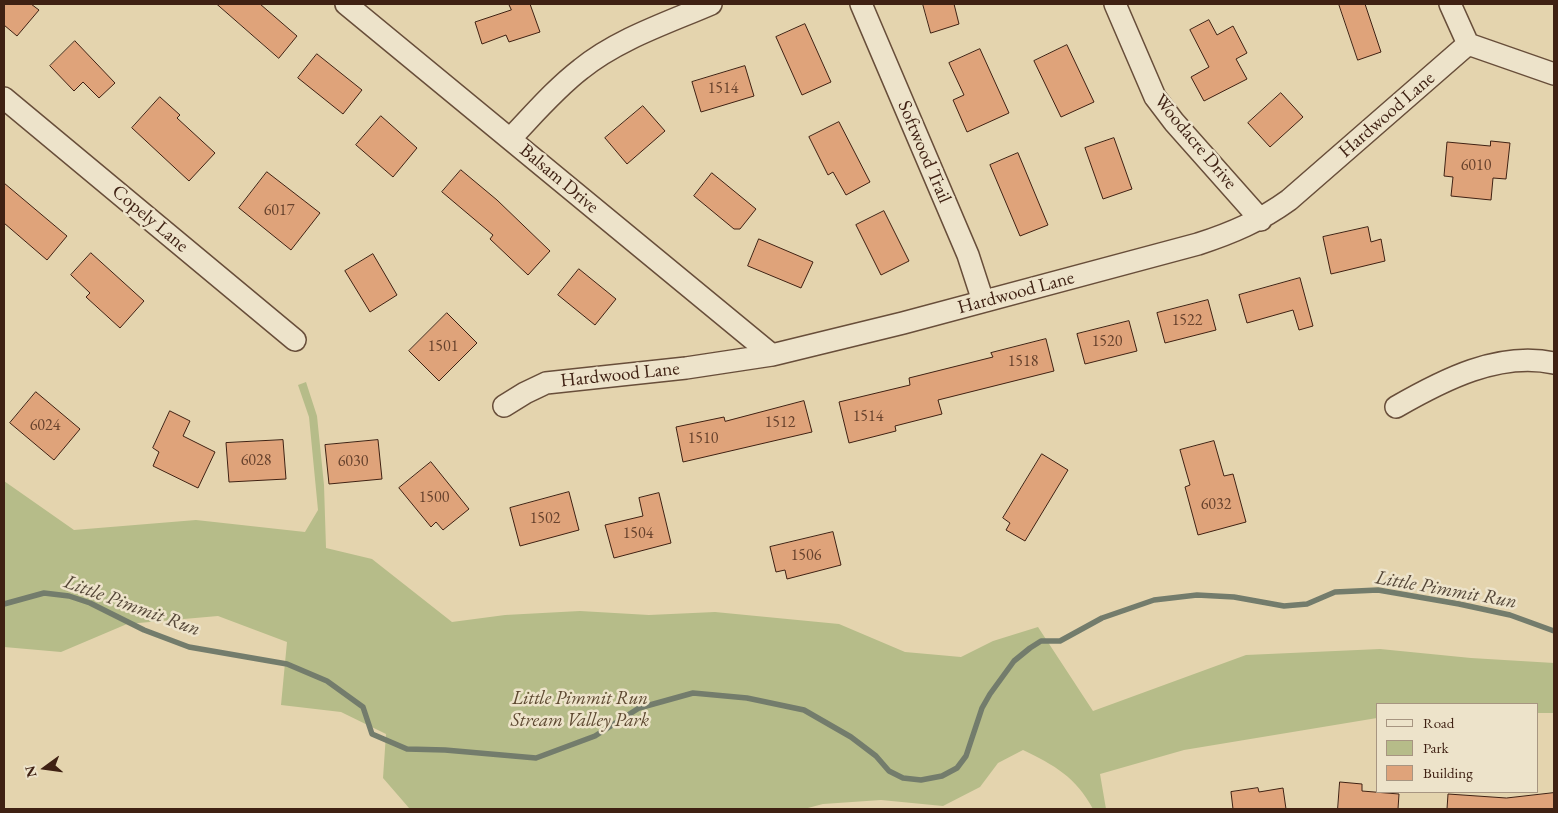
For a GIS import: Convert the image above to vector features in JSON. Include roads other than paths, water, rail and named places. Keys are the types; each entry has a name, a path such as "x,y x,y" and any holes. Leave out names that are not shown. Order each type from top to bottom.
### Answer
{"street":[{"name":"Balsam Drive","path":"346,4 772,355"},
{"path":"510,139 582,67 625,42 711,4"},
{"name":"Softwood Trail","path":"861,4 968,255 983,302"},
{"name":"Woodacre Drive","path":"1115,4 1160,103 1261,220"},
{"path":"1450,4 1468,44 1554,74"},
{"name":"Hardwood Lane","path":"504,406 536,387 557,381 686,368 772,355 983,302 1198,244 1233,232 1261,220 1289,200 1468,44"},
{"name":"Copely Lane","path":"4,98 295,340"},
{"path":"1396,407 1454,376 1485,366 1516,361 1554,363"}],"waterway":[{"name":"Little Pimmit Run","path":"4,604 44,593 69,596 90,603 144,630 189,647 287,664 327,681 363,707 372,734 407,749 445,750 536,758 595,736 639,708 693,693 747,698 804,710 851,737 876,756 889,771 903,778 921,780 942,776 957,768 966,756 982,708 990,694 1014,661 1030,648 1041,641 1060,641 1102,618 1154,600 1197,595 1234,597 1284,606 1307,604 1335,592 1378,590 1510,615 1554,631"}],"park label":[{"name":"Little Pimmit Run Stream Valley Park","path":"580,710"}]}
